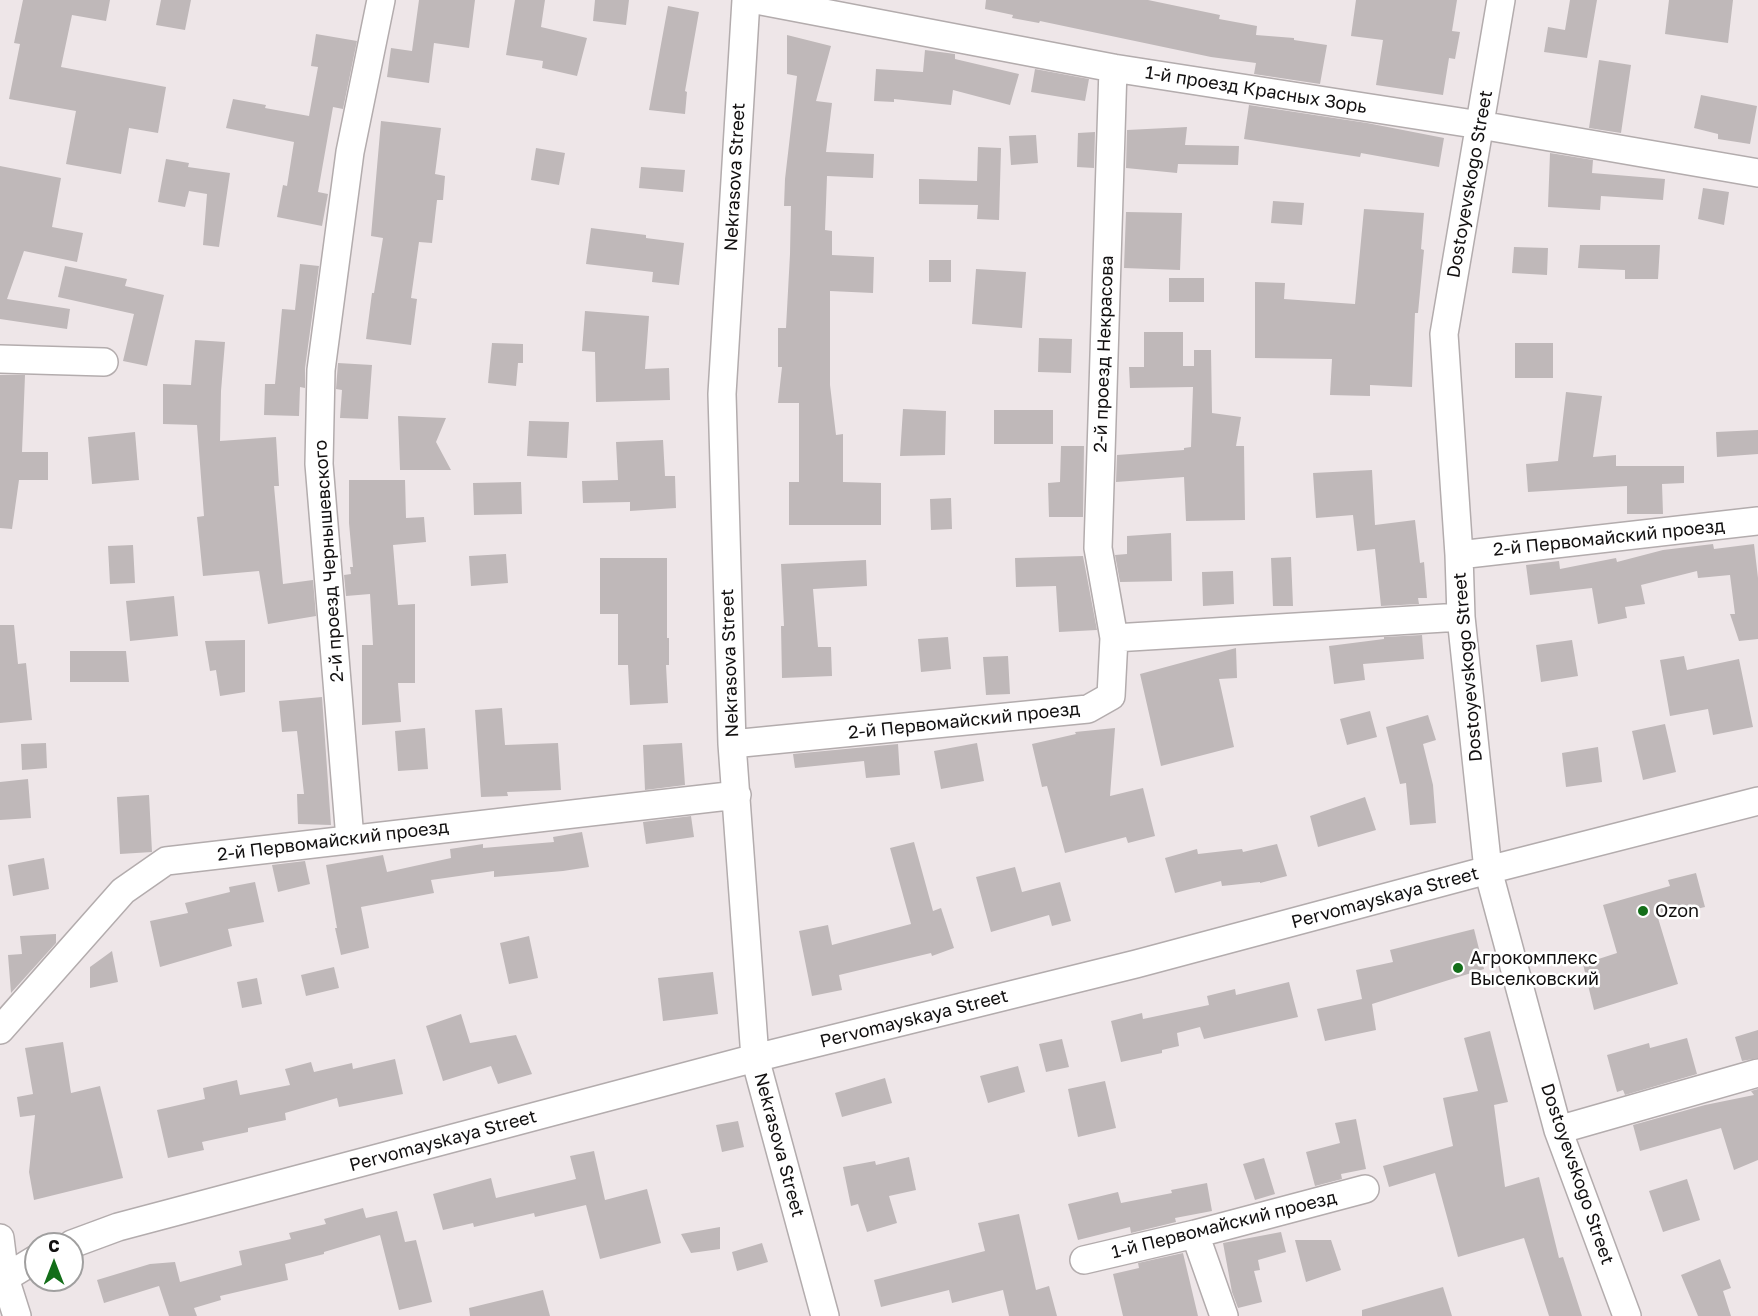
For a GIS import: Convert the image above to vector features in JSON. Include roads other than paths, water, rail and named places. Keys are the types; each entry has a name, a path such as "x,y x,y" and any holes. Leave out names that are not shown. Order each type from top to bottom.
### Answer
{"street":[{"name":"2-й проезд Чернышевского","path":"350,839 319,464 321,381 350,152 381,0"},
{"name":"Nekrasova Street","path":"746,0 722,394 732,744 755,1058 825,1316"},
{"name":"1-й проезд Красных Зорь","path":"756,0 1113,68 1480,125 1758,173"},
{"name":"Dostoyevskogo Street","path":"1501,0 1444,334 1461,617 1488,870 1558,1130 1627,1316"},
{"name":"2-й проезд Некрасова","path":"1113,68 1098,548 1114,638"},
{"path":"0,359 104,362"},
{"name":"2-й Первомайский проезд","path":"1459,555 1758,521"},
{"path":"1114,638 1461,617"},
{"name":"2-й Первомайский проезд","path":"732,744 1088,710 1111,696 1114,638"},
{"name":"2-й Первомайский проезд","path":"0,1030 123,891 166,861 737,795"},
{"name":"Pervomayskaya Street","path":"84,1240 118,1227 755,1058 1124,967 1758,801"},
{"path":"1558,1130 1758,1073"},
{"name":"1-й Первомайский проезд","path":"1084,1260 1195,1234 1365,1189"},
{"path":"1195,1234 1224,1316"},
{"path":"0,1239 2,1282 17,1316"},
{"path":"2,1282 24,1267"}],"place":[{"name":"Ozon","path":"1643,911"},
{"name":"Агрокомплекс Выселковский","path":"1458,968"}]}
